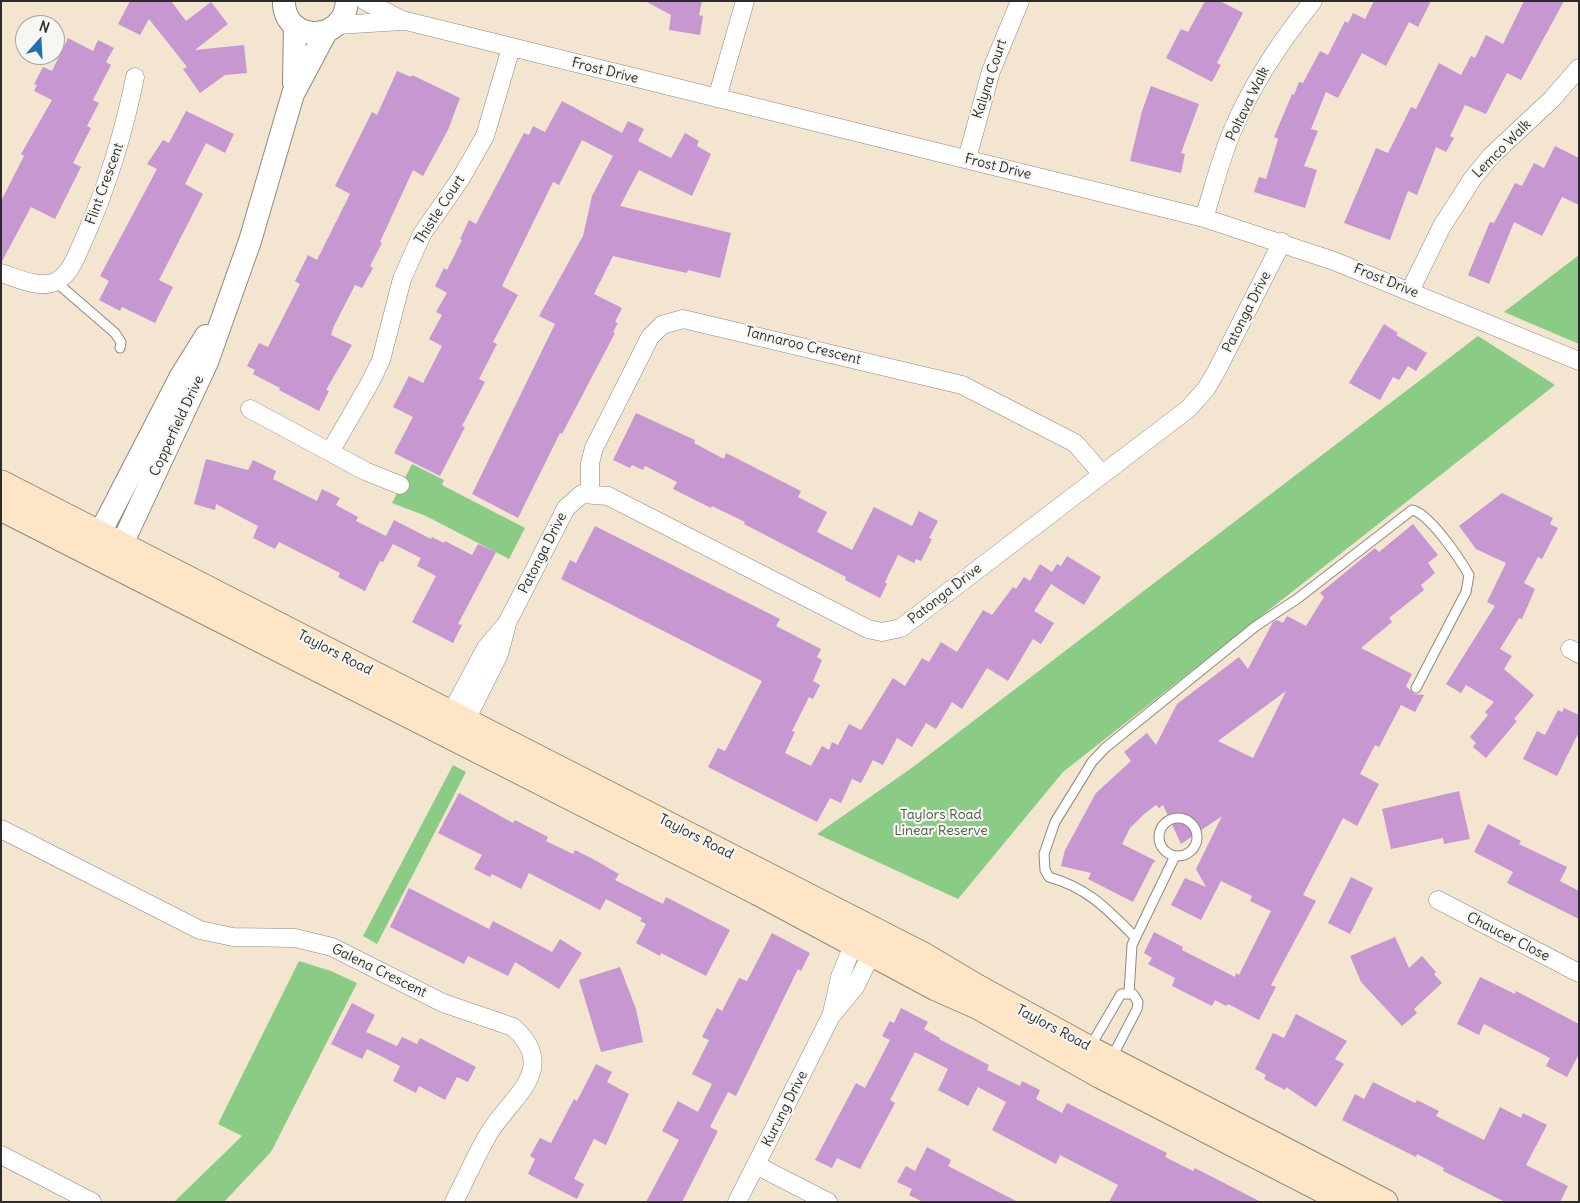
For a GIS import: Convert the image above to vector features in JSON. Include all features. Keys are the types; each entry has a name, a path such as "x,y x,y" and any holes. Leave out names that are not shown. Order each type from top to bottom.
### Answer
{"main road":[{"name":"Taylors Road","path":"1,483 111,539 455,722 602,797 866,941 925,956 1096,1062 1346,1202"},
{"name":"Taylors Road","path":"1,508 100,559 455,722"},
{"path":"100,559 111,539"},
{"name":"Taylors Road","path":"1096,1062 1385,1202"}],"street":[{"name":"Copperfield Drive","path":"111,539 181,376 225,306 250,242 293,94 331,29 344,18 348,1"},
{"name":"Frost Drive","path":"365,1 402,20 1204,218 1282,242 1410,291 1579,361"},
{"path":"717,98 745,1"},
{"name":"Kalyna Court","path":"967,159 991,70 1020,1"},
{"name":"Poltava Walk","path":"1204,218 1231,135 1243,107 1260,75 1313,1"},
{"path":"282,3 295,26 310,32 331,29"},
{"name":"Frost Drive","path":"331,29 402,20"},
{"name":"Copperfield Drive","path":"293,94 295,26"},
{"name":"Thistle Court","path":"330,452 381,360 402,279 414,250 422,234 472,160 484,136 511,48"},
{"name":"Lemco Walk","path":"1410,291 1446,219 1472,178 1491,156 1552,99 1579,68"},
{"name":"Flint Crescent","path":"56,282 69,269 106,189 127,117 135,77"},
{"name":"Patonga Drive","path":"455,722 486,648 507,623 566,508 575,498 590,493 608,496 868,629 882,632 901,628 1188,409 1206,389 1282,242"},
{"path":"1,273 38,284 56,282"},
{"name":"Tannaroo Crescent","path":"590,493 590,463 594,448 650,337 662,325 683,319 962,385 1074,443 1102,474"},
{"path":"250,409 330,452 400,485"},
{"name":"Galena Crescent","path":"1,829 200,930 233,937 295,938 332,947 449,1005 513,1027 522,1035 531,1054 528,1083 489,1133 454,1202"},
{"name":"Chaucer Close","path":"1438,900 1579,973"},
{"name":"Kurung Drive","path":"738,1202 831,1016 840,976 866,941"},
{"path":"1,1156 81,1199"},
{"path":"756,1165 828,1202"}],"lane":[{"path":"56,282 115,333 122,342 120,348"},
{"path":"1135,938 1094,897 1070,882 1049,877 1045,870 1044,854 1056,822 1075,787 1092,762 1130,725 1256,626 1297,599 1412,510 1421,513 1429,522 1469,575 1466,592 1416,688"},
{"path":"1181,818 1188,820 1196,830 1197,843 1188,854 1175,856 1164,851 1159,840 1159,834 1164,823 1181,818"},
{"path":"1129,993 1131,951 1135,938 1175,856"},
{"path":"1129,993 1136,997 1138,1002 1136,1009 1096,1062 1119,997 1121,994 1129,993"}],"green space":[{"path":"1579,255 1579,344 1504,312"},
{"name":"Taylors Road Linear Reserve","path":"1478,336 1555,385 1063,772 958,899 817,834 913,767"},
{"path":"412,464 444,480 442,485 525,528 509,559 426,516 392,503"},
{"path":"453,765 466,772 377,944 363,936"},
{"path":"299,961 331,971 357,983 271,1152 224,1202 174,1202 242,1136 218,1124"}],"building":[{"path":"130,1 171,1 186,21 211,2 228,24 195,50 244,45 247,73 225,75 200,93 183,69 187,67 149,19 140,35 118,24"},
{"path":"645,1 702,1 699,15 703,16 700,35 669,30 671,15"},
{"path":"1205,1 1220,1 1243,13 1217,63 1221,65 1212,82 1166,58 1181,29 1188,32"},
{"path":"1374,1 1431,1 1418,27 1409,22 1386,66 1362,53 1338,98 1326,92 1311,129 1318,131 1304,166 1317,170 1305,208 1254,192 1259,177 1266,179 1278,139 1274,137 1299,82 1303,83 1320,51 1328,55 1345,21 1348,23 1353,13 1365,19"},
{"path":"1524,1 1564,1 1521,80 1507,73 1486,114 1465,105 1450,136 1454,138 1446,152 1436,147 1417,195 1408,191 1390,240 1344,223 1376,148 1388,153 1411,107 1416,109 1439,63 1461,75 1471,56 1475,58 1486,35 1503,44"},
{"path":"68,38 93,51 98,40 114,48 106,62 111,65 93,100 99,103 87,126 91,128 73,163 81,167 55,219 31,207 1,263 1,201 24,156 21,154 52,100 34,91 37,85 34,84 43,67 52,71 55,65 65,65 65,44"},
{"path":"397,71 411,77 412,75 460,98 448,130 423,176 413,170 380,242 382,243 370,266 373,268 362,288 355,285 334,326 331,335 352,345 326,390 329,391 319,411 253,374 255,370 247,366 259,343 268,347 300,284 295,281 308,255 317,260 350,194 335,186 372,112 377,115"},
{"path":"1151,86 1199,104 1181,153 1185,154 1181,173 1130,161 1142,111"},
{"path":"562,101 622,133 628,121 644,129 638,141 671,158 685,133 699,141 697,146 711,154 692,196 639,170 620,206 731,233 720,278 688,270 687,273 613,256 594,294 622,308 615,322 618,323 613,332 615,333 562,434 560,433 518,518 472,494 555,324 539,316 583,236 592,196 613,156 582,140 559,185 553,182 502,286 518,295 493,342 497,344 479,379 485,382 462,426 465,427 440,476 394,453 413,417 393,407 409,376 423,383 442,346 429,339 442,315 436,312 447,293 435,286 444,268 447,270 462,240 460,239 469,220 476,224 524,133 529,135 533,126 545,132"},
{"path":"186,111 234,134 225,153 206,143 185,184 203,194 159,280 173,287 155,323 122,307 120,311 99,300 109,281 100,276 157,169 147,164 163,140 169,143"},
{"path":"1555,146 1579,158 1579,205 1562,197 1542,236 1514,222 1489,284 1468,275 1490,222 1494,223 1515,183 1522,186 1534,163 1544,168"},
{"path":"1384,324 1398,333 1396,335 1427,353 1416,371 1408,366 1399,380 1393,377 1380,400 1349,383"},
{"path":"636,413 695,440 694,443 724,459 726,453 801,491 798,497 827,512 817,532 852,550 874,507 912,526 919,511 938,521 929,538 932,539 921,561 916,559 914,563 898,555 885,582 887,584 880,598 845,580 846,577 744,524 745,522 673,489 677,482 645,466 643,470 632,465 630,468 613,460"},
{"path":"206,459 248,470 253,460 276,471 273,479 317,501 322,489 340,498 336,505 358,517 356,521 386,536 394,520 431,539 432,537 444,543 445,541 472,555 478,544 496,552 458,624 462,625 453,643 412,622 436,576 417,566 421,558 393,544 383,562 380,561 365,591 338,577 340,573 279,542 275,549 253,538 258,526 216,504 215,510 194,504"},
{"path":"1502,493 1553,518 1550,524 1558,528 1542,559 1538,557 1524,583 1535,589 1522,619 1519,618 1500,649 1512,656 1504,669 1534,695 1514,719 1517,721 1486,758 1473,747 1476,743 1470,737 1488,715 1485,712 1494,702 1466,685 1461,693 1446,684 1495,606 1487,602 1506,563 1476,549 1459,526"},
{"path":"1413,524 1438,555 1428,563 1435,573 1421,585 1424,590 1389,618 1392,622 1361,648 1412,674 1406,686 1414,694 1424,695 1415,712 1401,705 1379,747 1375,745 1360,774 1379,784 1357,826 1343,818 1303,895 1316,901 1271,985 1276,987 1259,1020 1228,1004 1226,1006 1215,1000 1212,1006 1172,986 1175,978 1148,964 1152,958 1144,953 1154,932 1183,947 1182,950 1235,977 1236,973 1239,975 1271,911 1250,901 1252,896 1221,881 1201,920 1171,905 1185,878 1206,887 1196,869 1222,816 1181,844 1163,805 1159,808 1156,805 1143,815 1130,828 1122,844 1156,861 1153,863 1133,902 1088,879 1091,873 1061,866 1065,850 1096,793 1131,761 1124,752 1147,733 1156,745 1177,704 1239,657 1248,669 1273,622 1277,620 1283,623 1287,616 1306,626 1324,597 1320,593 1375,548 1379,552","holes":["1286,691 1253,758 1218,741"]},
{"path":"595,526 780,619 776,626 821,649 817,657 822,660 813,681 820,685 813,699 809,697 792,731 795,732 785,753 811,766 822,746 829,750 832,742 838,745 849,724 861,730 893,678 905,686 922,658 929,662 941,642 957,652 983,610 992,615 1013,587 1016,589 1024,577 1030,581 1040,564 1052,572 1057,564 1061,566 1067,556 1101,577 1084,605 1051,584 1034,611 1054,623 1041,644 1033,639 1008,681 987,668 962,709 952,702 936,729 926,723 912,747 897,738 883,765 873,760 861,783 852,779 841,803 830,798 817,822 708,767 718,748 725,751 762,681 561,579 570,560 576,563"},
{"path":"1564,708 1579,715 1579,732 1557,776 1523,759 1537,731 1545,735 1558,710 1562,712"},
{"path":"1459,791 1470,839 1444,844 1443,838 1391,849 1382,809"},
{"path":"459,793 513,823 515,820 548,837 546,841 573,854 575,850 593,859 619,874 615,880 663,904 666,897 730,930 706,976 661,953 660,956 636,943 646,924 640,921 642,918 606,899 600,910 529,873 521,889 492,874 490,877 474,869 482,855 438,833"},
{"path":"1488,824 1521,841 1519,844 1567,867 1560,881 1579,891 1579,919 1507,883 1513,872 1474,852"},
{"path":"1351,877 1373,888 1350,934 1328,923"},
{"path":"409,888 489,929 493,921 552,952 560,939 582,953 559,989 515,962 508,976 468,956 464,964 390,927"},
{"path":"772,933 810,953 801,971 798,969 736,1096 728,1092 710,1127 718,1131 682,1202 646,1202 679,1140 662,1131 678,1101 698,1112 712,1084 692,1074 709,1040 702,1037 717,1008 722,1011 739,978 747,981"},
{"path":"1395,937 1409,968 1422,956 1436,972 1434,974 1442,983 1414,1009 1417,1013 1402,1026 1361,982 1350,956"},
{"path":"620,967 636,1009 643,1042 601,1052 579,980"},
{"path":"1480,977 1515,994 1516,991 1579,1024 1579,1054 1567,1077 1546,1066 1550,1058 1484,1024 1479,1035 1457,1024"},
{"path":"352,1003 375,1015 366,1032 397,1046 402,1037 417,1044 420,1038 476,1067 468,1082 457,1077 445,1100 419,1086 416,1093 393,1081 400,1066 367,1049 362,1059 331,1044"},
{"path":"901,1008 928,1022 924,1029 939,1039 989,1065 987,1070 1020,1086 1022,1081 1040,1090 1036,1099 1062,1113 1067,1103 1167,1153 1165,1157 1193,1171 1195,1168 1261,1202 1109,1202 1118,1185 1060,1155 1056,1164 992,1130 1006,1102 978,1087 968,1106 938,1090 948,1069 915,1052 890,1100 895,1103 860,1169 837,1158 832,1168 815,1160 856,1083 865,1088 890,1040 882,1036 890,1021 894,1023"},
{"path":"1296,1014 1347,1041 1335,1059 1344,1064 1316,1107 1286,1087 1285,1090 1264,1079 1266,1075 1255,1069 1273,1033 1284,1038"},
{"path":"596,1064 612,1072 607,1082 629,1094 606,1145 594,1139 574,1179 584,1184 577,1199 528,1174 535,1159 530,1156 540,1138 551,1143 574,1099 577,1101"},
{"path":"1373,1082 1415,1103 1417,1100 1439,1111 1436,1116 1484,1140 1500,1107 1521,1118 1523,1113 1547,1125 1526,1165 1568,1186 1560,1202 1505,1202 1443,1171 1444,1168 1417,1154 1416,1157 1342,1120 1355,1094 1364,1099"},
{"path":"927,1147 951,1160 948,1166 1018,1202 923,1202 909,1195 912,1189 897,1182 906,1166 915,1171"}]}
